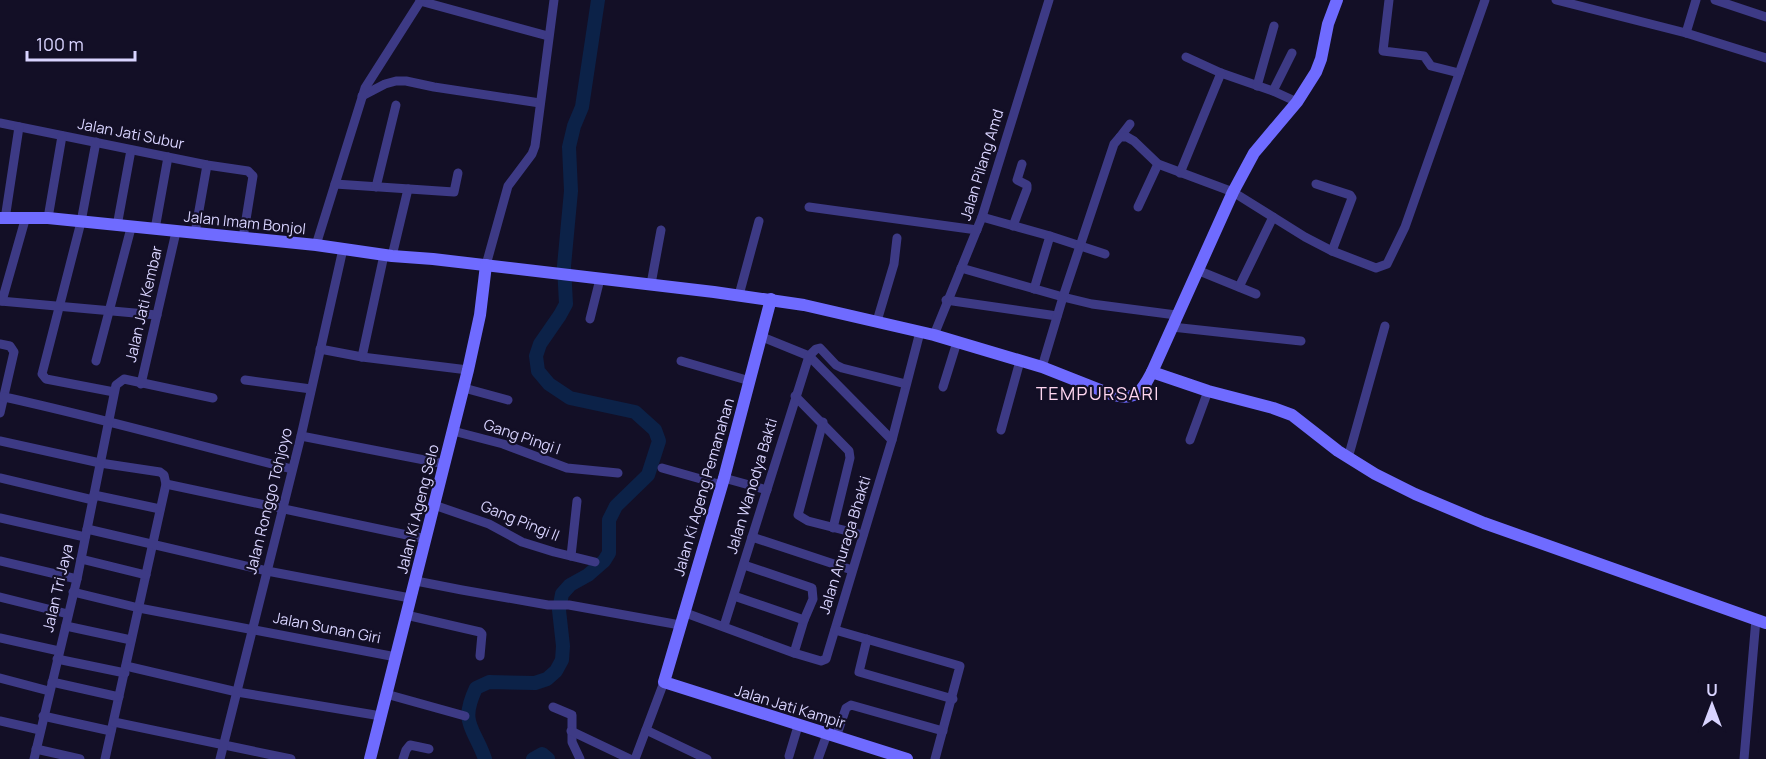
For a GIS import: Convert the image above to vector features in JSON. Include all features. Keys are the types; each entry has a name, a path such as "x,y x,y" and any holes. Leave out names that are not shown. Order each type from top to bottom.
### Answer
{"main road":[{"name":"Jalan Imam Bonjol","path":"3,218 48,218 316,245 388,256 486,265 771,299 934,335 1042,367 1125,398 1140,392 1152,372 1233,192 1262,142 1297,102 1316,72 1328,24 1337,0"},
{"name":"Jalan Ki Ageng Selo","path":"370,759 464,388 480,315 486,265"},
{"name":"Jalan Ki Ageng Pemanahan","path":"664,682 723,481 771,299"},
{"path":"1152,372 1292,415 1348,458 1400,487 1484,523 1761,621"},
{"name":"Jalan Jati Kampir","path":"664,682 907,759"}],"street":[{"path":"486,265 508,186 534,148 554,0"},
{"name":"Jalan Pilang Amd","path":"934,335 946,300 982,218 1048,0"},
{"path":"1389,0 1383,51 1424,56 1431,66 1459,73"},
{"path":"1120,137 1127,137 1134,141 1158,164 1233,192 1332,251 1376,268 1384,267 1405,227 1485,0"},
{"path":"1556,0 1686,33 1766,58"},
{"path":"1596,11 1598,0"},
{"path":"1686,33 1696,0"},
{"path":"1715,0 1766,17"},
{"path":"316,245 362,96 370,79 421,1 548,36"},
{"path":"1257,86 1274,26"},
{"path":"1273,91 1292,53"},
{"path":"1186,57 1297,102"},
{"path":"1180,173 1221,73"},
{"path":"362,96 385,84 406,81 540,103"},
{"path":"376,187 396,105"},
{"name":"Jalan Jati Subur","path":"0,123 207,165 248,171 253,176 243,238"},
{"path":"1042,367 1114,144 1130,124"},
{"path":"3,218 19,127"},
{"path":"48,218 62,136"},
{"path":"96,142 81,222 42,375 46,379 114,392 117,384 122,380 213,398"},
{"path":"117,226 131,150"},
{"path":"155,229 168,157"},
{"path":"1013,226 1028,188 1017,180 1022,164"},
{"path":"1138,207 1158,164"},
{"path":"195,233 207,165"},
{"path":"335,184 454,192 458,172"},
{"path":"1316,184 1350,195 1352,198 1332,251"},
{"path":"362,357 408,189"},
{"path":"809,207 977,230"},
{"path":"1239,287 1273,217"},
{"path":"982,218 1082,245 1105,254"},
{"path":"25,219 1,301 157,315"},
{"path":"739,295 759,221"},
{"path":"96,361 131,228"},
{"path":"651,284 661,230"},
{"name":"Jalan Jati Kembar","path":"141,384 176,232"},
{"path":"1034,290 1050,236"},
{"path":"877,321 894,264 897,238"},
{"name":"Jalan Ronggo Tohjoyo","path":"220,759 301,436 343,249"},
{"path":"961,268 1034,290 1092,304 1174,321 1301,340"},
{"path":"1197,270 1256,294"},
{"path":"590,319 600,279"},
{"path":"946,300 1057,316"},
{"path":"1348,458 1385,326"},
{"name":"Jalan Anuraga Bhakti","path":"794,653 821,661 826,659 892,440 920,332"},
{"path":"762,337 809,356 892,440"},
{"path":"943,387 957,342"},
{"path":"0,344 10,346 14,357 4,378 4,397 0,410"},
{"path":"809,356 820,348 836,365 842,368 906,384"},
{"path":"320,349 362,357 468,370"},
{"name":"Jalan Wanodya Bakti","path":"724,626 809,356"},
{"path":"681,361 750,381"},
{"path":"1001,430 1020,361"},
{"path":"245,380 311,389"},
{"path":"464,388 508,400"},
{"path":"1190,440 1208,391"},
{"name":"Jalan Tri Jaya","path":"35,754 77,579 114,392"},
{"path":"795,396 847,447 850,454 832,528"},
{"path":"4,397 78,413 292,469"},
{"path":"823,422 797,513 799,517 808,521 863,535"},
{"name":"Gang Pingi I","path":"453,431 503,444 567,468 618,473"},
{"path":"301,436 445,464"},
{"path":"0,441 100,463 160,472 164,475 166,484 105,759"},
{"path":"662,468 767,490"},
{"path":"0,478 160,509"},
{"path":"166,484 426,539"},
{"path":"571,556 577,501"},
{"name":"Gang Pingi II","path":"434,505 482,520 522,542 595,562"},
{"path":"0,518 152,545 267,571 410,598"},
{"path":"752,537 852,570"},
{"path":"81,560 146,575"},
{"path":"0,561 77,579"},
{"path":"683,612 794,653 813,596 810,587 744,565"},
{"path":"416,580 548,605 569,605 680,626"},
{"name":"Jalan Sunan Giri","path":"73,592 139,608 396,657"},
{"path":"734,596 804,620"},
{"path":"0,597 68,614"},
{"path":"406,615 480,632 482,634 480,656"},
{"path":"1744,759 1761,621"},
{"path":"66,626 131,640"},
{"path":"835,630 960,666 935,759"},
{"path":"0,638 58,655 125,670 237,692 381,716"},
{"path":"867,639 859,671 861,674 952,699"},
{"path":"0,678 119,697"},
{"path":"635,759 664,682"},
{"path":"386,694 465,716"},
{"path":"818,759 846,708 851,705 943,731"},
{"path":"553,707 572,715 570,730 573,746 580,757 591,742"},
{"path":"43,716 223,745 291,759"},
{"path":"0,721 40,730"},
{"path":"789,756 798,726"},
{"path":"570,730 630,759"},
{"path":"646,730 701,758"},
{"path":"403,759 410,745 429,749"},
{"path":"35,754 80,759"}],"waterway":[{"path":"485,759 468,718 476,688 489,682 535,683 547,679 556,671 562,660 563,646 559,610 562,594 570,585 588,575 604,561 609,553 609,520 616,506 648,475 659,441 655,430 635,412 570,398 549,384 538,371 536,356 540,344 566,304 564,266 571,191 569,147 582,107 598,0"},
{"path":"533,759 542,754 548,759"}],"district":[{"name":"TEMPURSARI","path":"1098,394"}]}
